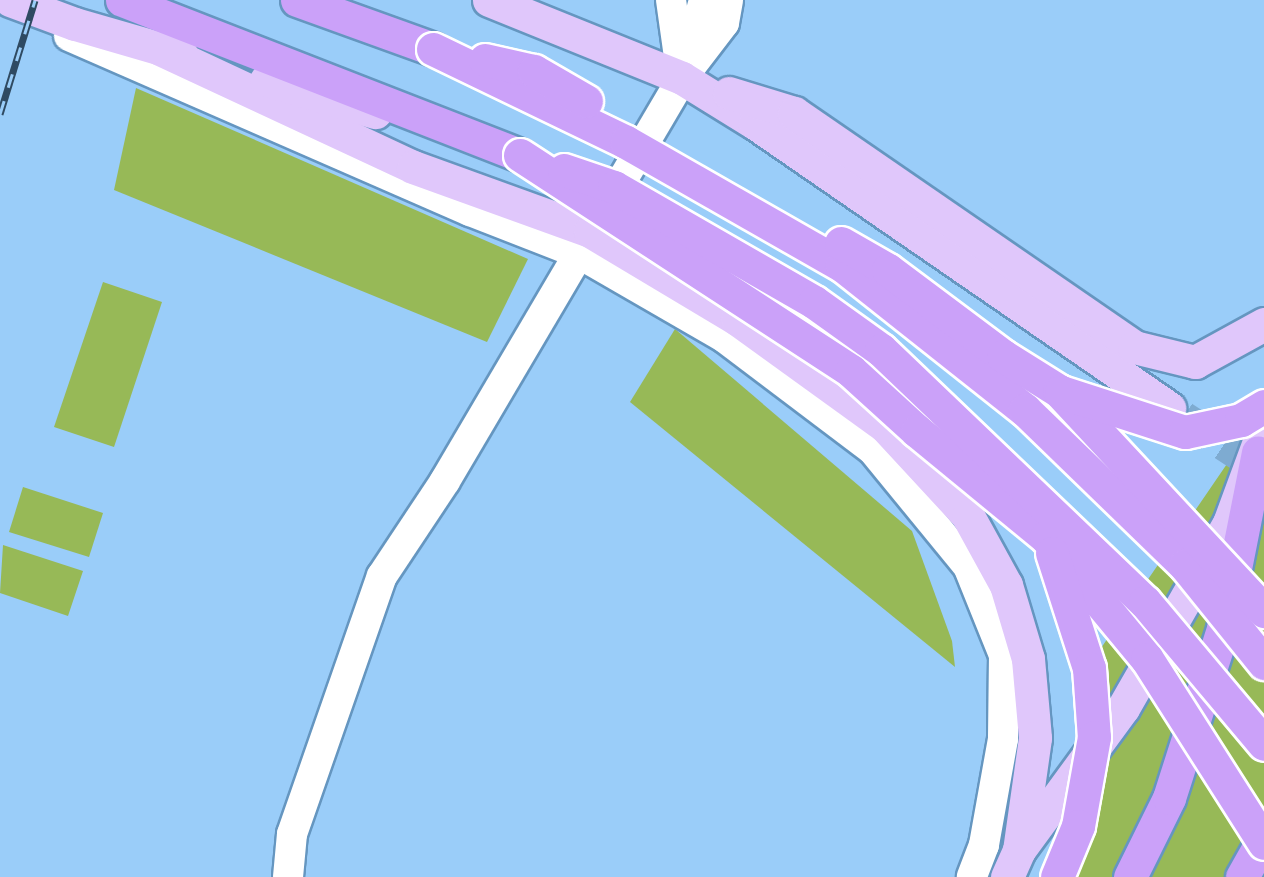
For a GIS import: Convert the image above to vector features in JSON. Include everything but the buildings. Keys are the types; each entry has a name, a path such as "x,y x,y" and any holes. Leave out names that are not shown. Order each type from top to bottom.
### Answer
{"highway":[{"path":"122,0 520,155 614,187 814,302 881,350 1145,602 1264,744"},
{"path":"297,0 433,49 534,71 888,270 1004,356 1059,392 1264,611"},
{"path":"333,0 626,142 842,265 1025,410 1185,565 1264,663"},
{"path":"520,155 851,371 1046,537 1147,659 1264,843"},
{"path":"1059,392 1185,432 1241,420 1264,406"},
{"path":"1130,877 1169,798 1223,629 1261,440"},
{"path":"1046,537 1089,668 1094,737 1078,826 1057,877"},
{"path":"1242,877 1264,838"}],"main road":[{"path":"10,0 160,49 520,155"},
{"path":"489,0 682,78 794,113 1134,347 1195,362 1264,324"},
{"path":"160,49 584,242 737,319 885,426 968,516 1006,585 1028,659 1035,738 1013,864"},
{"path":"682,78 794,149 1169,408"},
{"path":"1013,864 1123,708 1229,523 1261,440"}],"street":[{"path":"671,0 682,78"},
{"path":"682,78 693,0"},
{"path":"682,78 704,0"},
{"path":"288,877 292,834 382,576 445,481 682,78 724,23 728,0"},
{"path":"0,12 94,44 471,211 584,242 725,338 873,450 968,567 1004,655 1003,739 984,845 972,877"}],"green space":[{"path":"136,88 528,259 487,342 114,190"},
{"path":"103,282 162,302 114,447 54,427"},
{"path":"675,329 912,531 952,641 955,667 630,402"},
{"path":"1264,419 1264,877 1074,877 1087,849 1107,754 1099,651 1244,439"},
{"path":"23,487 103,513 89,557 9,532"},
{"path":"3,545 83,571 68,616 0,593"}],"tunnel":[{"path":"1183,417 1264,470"}],"railway":[{"path":"0,114 35,0"}]}
